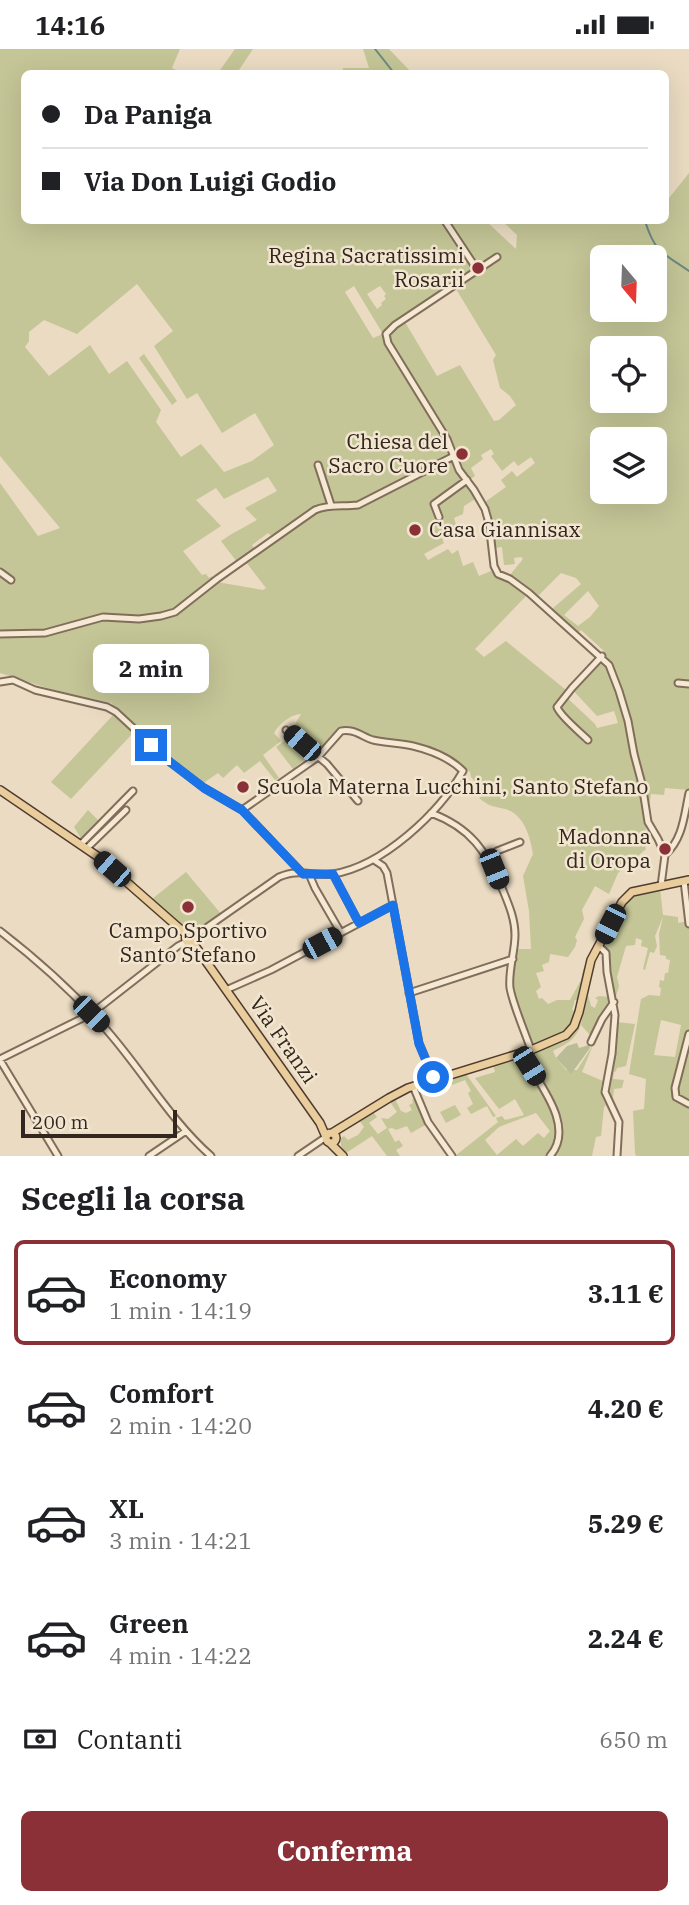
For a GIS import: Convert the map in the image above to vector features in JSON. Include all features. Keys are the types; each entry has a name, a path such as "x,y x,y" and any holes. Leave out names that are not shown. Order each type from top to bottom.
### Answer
{"main road":[{"name":"Via Franzi","path":"0,790 84,846 190,939 342,1156"},
{"path":"330,1138 355,1119 413,1086 531,1050 566,1035 574,1026 579,1012 591,960 622,902 632,893 686,879"}],"street":[{"path":"447,224 478,271"},
{"path":"497,257 395,325 386,334 388,343 447,439 459,470 485,509 494,566 498,574 529,593 609,665 620,691 648,822 665,855 661,885"},
{"path":"0,634 46,633 103,617 148,618 175,612 217,579 320,508 331,505 358,505 453,457"},
{"path":"318,465 331,505"},
{"path":"439,517 434,504 467,480"},
{"path":"0,572 11,580"},
{"path":"588,740 558,713 556,707 602,656"},
{"path":"0,682 13,680 35,689 107,707 116,712 170,762 204,788 242,810 306,874 341,933"},
{"path":"678,683 689,684"},
{"path":"286,730 328,762 358,801"},
{"path":"58,1156 0,1060 91,1014 177,946 279,877 293,872 333,874 374,860 404,838 431,813 453,789 463,771 446,758 419,748 374,740 347,730 341,731 318,757 242,810"},
{"path":"84,846 134,791"},
{"path":"665,855 673,848 681,834 689,793"},
{"path":"84,846 126,810"},
{"path":"431,813 460,828 475,841 494,869 510,907 515,932 510,988 531,1050"},
{"path":"487,857 520,842"},
{"path":"374,860 383,866 387,873 419,1044 434,1079"},
{"path":"333,874 359,923"},
{"path":"686,879 689,924"},
{"path":"226,990 271,970 393,905"},
{"path":"0,931 28,953 104,1027 186,1131 211,1156"},
{"path":"599,946 606,953 614,1002 612,1054 605,1092 619,1122 617,1156"},
{"path":"409,993 513,959"},
{"path":"591,1042 614,1002"},
{"path":"689,1034 675,1088 676,1097 689,1104"},
{"path":"522,1052 547,1094 558,1120 560,1134 555,1151 550,1156"},
{"path":"413,1086 428,1122 452,1156"},
{"path":"149,1156 186,1131"},
{"path":"298,1156 330,1138"}],"green space":[{"path":"0,49 180,49 172,68 176,70 21,70 21,224 489,224 516,249 517,235 505,224 669,224 669,198 689,173 689,790 665,788 664,795 651,794 646,849 618,873 609,894 595,886 582,910 584,919 575,937 575,947 568,957 550,954 549,962 542,965 544,971 536,973 541,987 536,991 539,999 542,998 548,1004 557,1000 570,1000 589,961 571,1020 563,1033 526,1047 506,989 511,949 531,949 529,911 523,876 533,854 528,833 517,816 479,798 485,794 470,772 447,755 366,736 347,727 319,754 296,736 295,724 301,714 289,718 279,726 274,733 281,741 263,755 279,778 275,780 260,761 244,773 237,765 223,778 218,773 202,784 152,744 111,703 54,690 0,673 0,483 38,536 60,528 0,456","holes":["137,284 173,331 154,346 187,399 197,393 222,433 255,413 274,445 252,461 224,472 201,444 181,457 156,422 161,410 127,361 109,374 90,345 49,376 25,347 29,341 29,332 44,320 77,334","354,286 383,334 373,338 345,292","380,286 386,299 377,309 367,294","456,289 496,355 493,360 500,388 516,405 499,420 494,421 460,365 437,376 405,322","491,449 494,454 491,456 502,471 514,461 518,466 531,457 535,463 517,477 512,471 501,480 506,487 485,502 491,515 494,548 502,547 504,565 515,564 514,558 523,559 506,580 491,571 479,576 473,562 463,566 458,550 452,554 448,549 428,560 424,554 444,543 441,536 457,528 454,518 463,514 464,506 480,496 469,480 475,476 471,468 483,459 481,455","268,477 277,491 245,508 257,520 221,541 237,562 255,549 252,545 268,533 273,537 293,524 295,527 246,562 266,588 263,590 217,582 212,576 209,578 206,574 202,575 183,551 221,526 196,500 216,488 224,499","561,573 576,578 581,584 552,609 537,597","588,591 599,606 578,626 564,615","529,593 578,633 581,630 604,651 570,687 597,716 614,711 618,723 597,728 563,694 566,690 506,641 484,657 475,649"]},
{"path":"235,49 253,49 239,70 220,70"},
{"path":"363,49 389,49 409,70 343,70 369,68"},
{"path":"144,354 177,401 172,405 139,358"},
{"path":"114,714 133,733 71,799 51,782"},
{"path":"287,739 304,760 293,769 276,747"},
{"path":"88,810 99,821 82,840 74,827"},
{"name":"Campo Sportivo Santo Stefano","path":"186,872 222,915 198,929 191,930 178,925 152,899"},
{"path":"660,888 663,915 678,917 678,923 689,921 689,1156 636,1156 635,1153 633,1111 644,1109 646,1079 629,1074 641,999 649,995 660,996 660,980 664,981 665,973 668,973 670,960 660,955 659,934 663,917 655,936 657,946 654,953 650,952 645,970 643,969 648,948 641,946 642,940 636,938 635,945 626,946 617,977 619,986 615,1000 609,978 605,942 627,901 636,895","holes":["661,1020 681,1025 675,1057 654,1055"]},
{"path":"588,995 591,1006 595,1008 598,1000 595,998 609,997 610,1001 590,1035 581,1025 570,1041 553,1051 566,1070 577,1070 593,1045 582,1072 603,1081 601,1087 606,1105 601,1136 596,1137 592,1156 455,1156 498,1122 496,1118 502,1116 505,1120 524,1115 515,1099 499,1109 475,1078 495,1072 493,1065 563,1042 575,1033 581,1024","holes":["536,1113 550,1131 544,1138 538,1133 523,1146 516,1139 497,1155 485,1140 499,1127"]},
{"path":"616,1022 635,1024 626,1066 617,1068 614,1072 613,1079 624,1080 622,1088 614,1089 612,1107 606,1093"},
{"path":"577,1043 579,1048 589,1045 590,1048 571,1074 556,1058 567,1046"},
{"path":"466,1074 496,1116 493,1117 487,1106 471,1114 467,1108 473,1104 468,1093 471,1091 465,1080 452,1085 450,1080"},
{"path":"416,1097 427,1124 411,1133 407,1126 396,1130 388,1129 395,1142 399,1140 403,1146 396,1150 400,1156 387,1156 372,1136 346,1153 341,1146 341,1138 344,1136 348,1140 358,1135 364,1127 359,1120 373,1112 377,1117 369,1123 378,1134 387,1128 381,1118 388,1119 397,1112 390,1102 395,1099 401,1111 406,1113 412,1110 409,1105"},
{"path":"455,1105 461,1115 446,1123 440,1112"}],"waterway":[{"path":"375,49 392,70"},
{"path":"646,224 656,246 689,271"}],"place":[{"name":"Regina Sacratissimi Rosarii","path":"478,268"},
{"name":"Chiesa del Sacro Cuore","path":"462,454"},
{"name":"Casa Giannisax","path":"415,530"},
{"name":"Scuola Materna Lucchini, Santo Stefano","path":"243,787"},
{"name":"Madonna di Oropa","path":"665,849"},
{"name":"Campo Sportivo Santo Stefano","path":"188,907"}],"route":[{"path":"151,745 204,788 242,810 303,874 333,874 359,923 393,905 419,1044 433,1077"}]}
